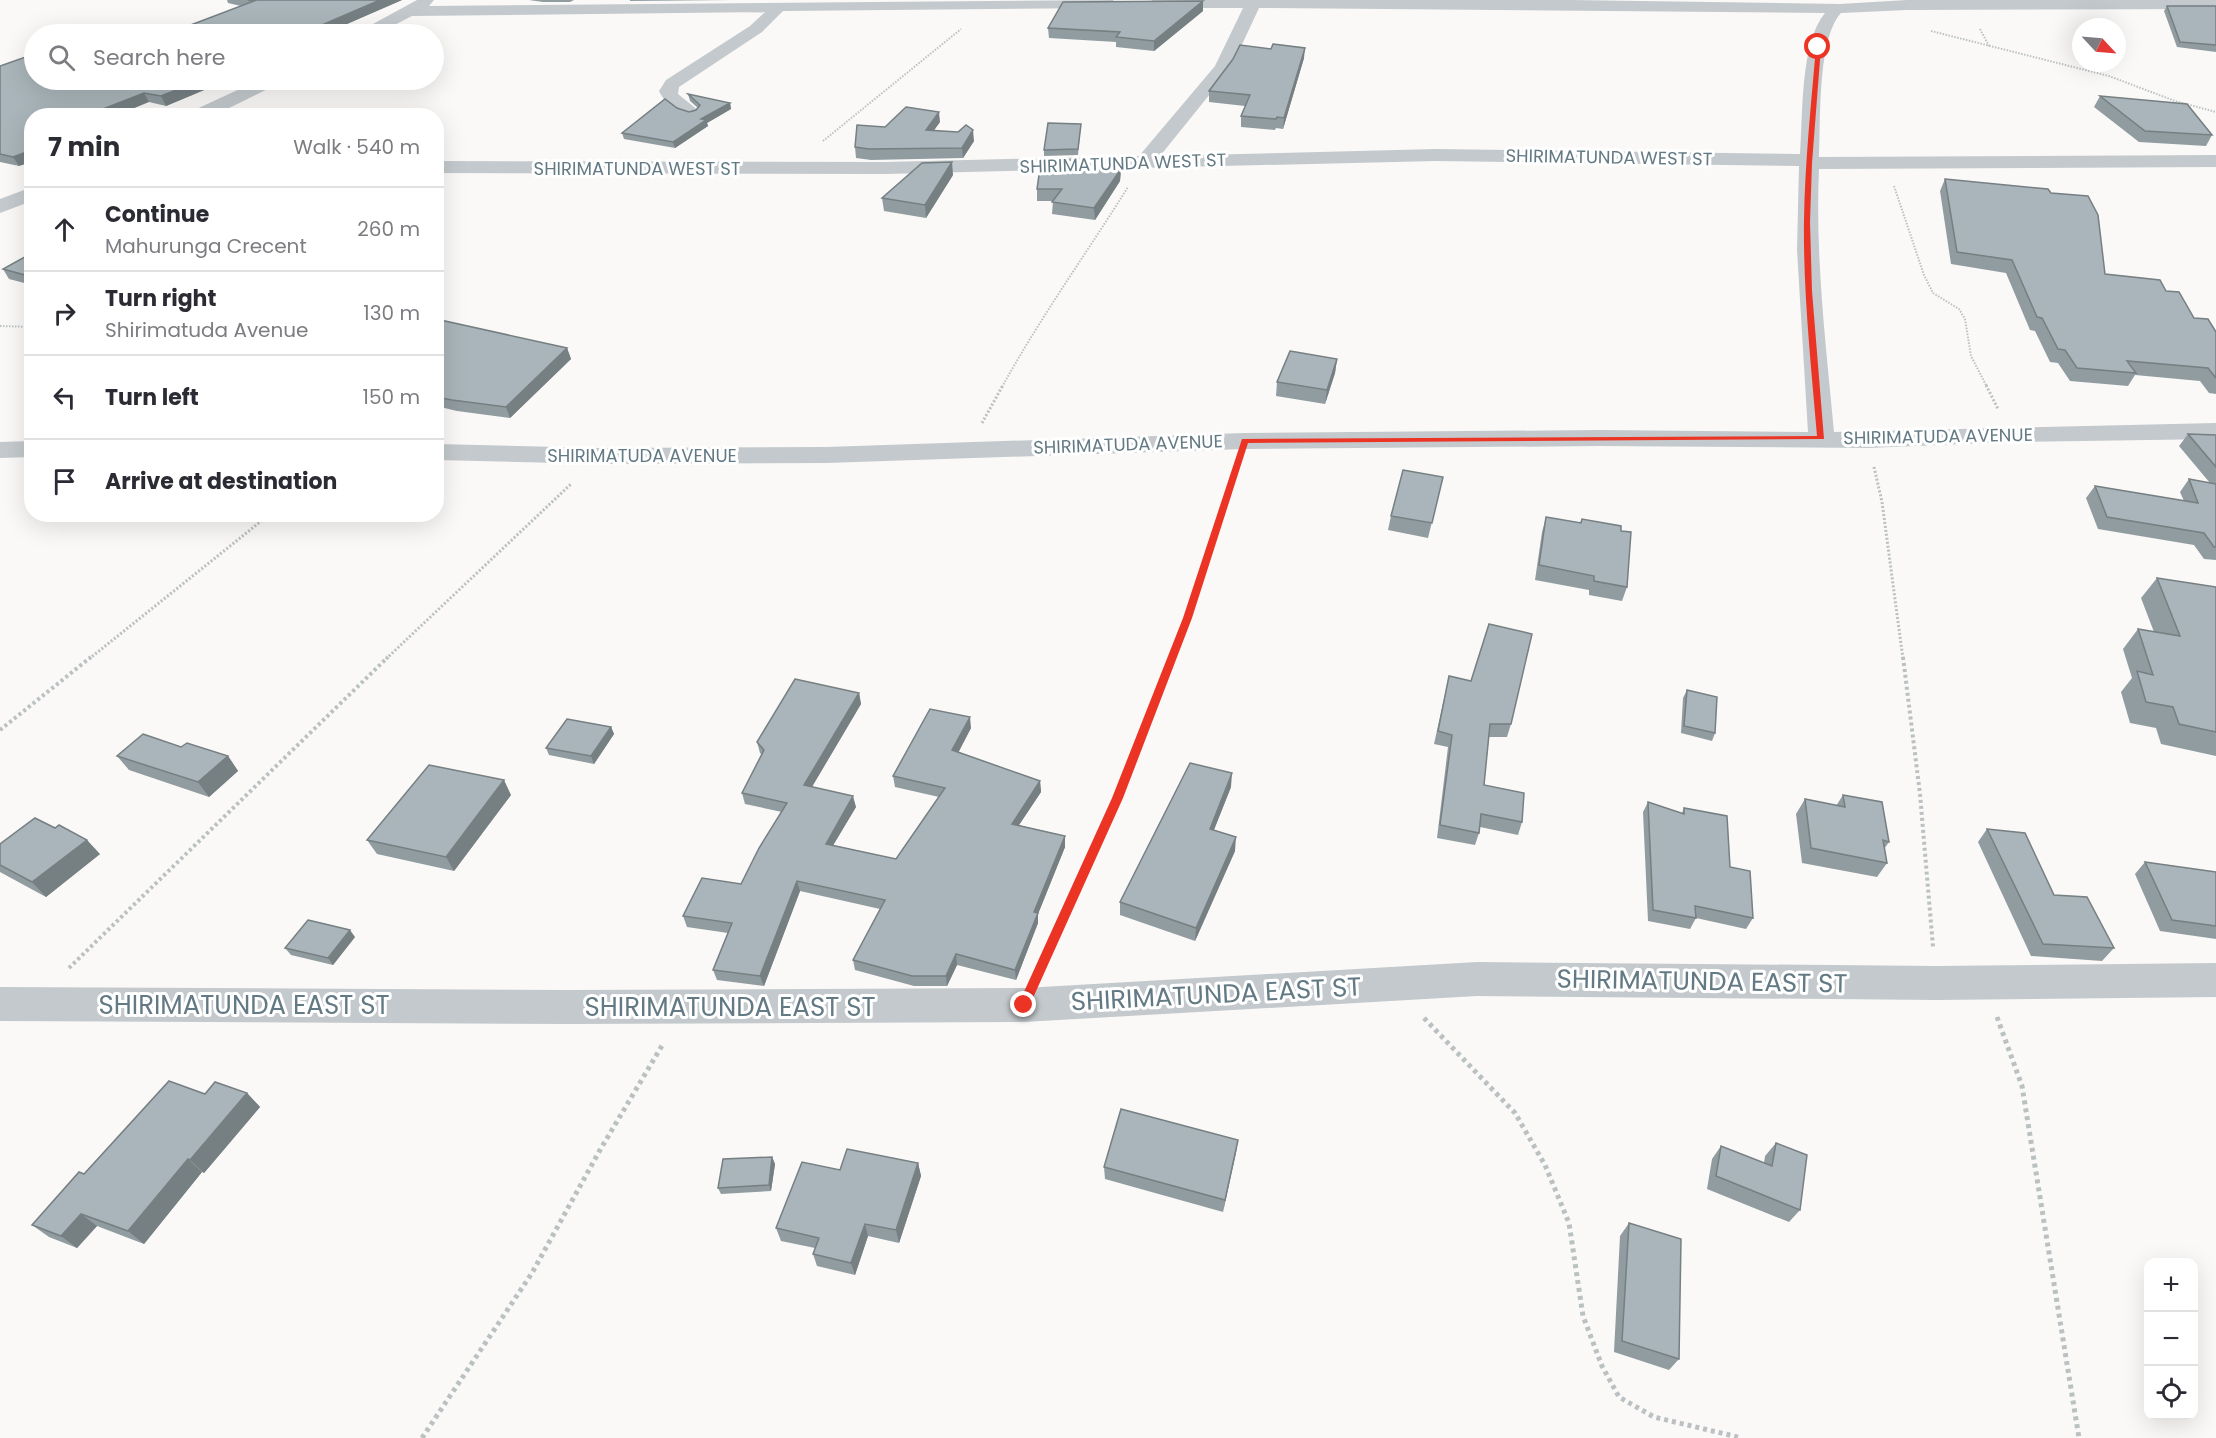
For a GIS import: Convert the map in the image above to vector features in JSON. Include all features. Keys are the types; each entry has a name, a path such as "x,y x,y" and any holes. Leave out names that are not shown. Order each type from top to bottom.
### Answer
{"street":[{"path":"385,24 430,0"},
{"path":"410,11 908,2 1118,3"},
{"path":"1141,3 1837,6 2216,4"},
{"path":"1145,161 1222,68 1235,45 1252,4"},
{"path":"690,111 671,97 668,91 672,84 756,29 780,6"},
{"path":"1821,438 1809,291 1807,222 1809,162 1818,47 1823,24 1837,6"},
{"path":"214,108 251,90"},
{"name":"SHIRIMATUNDA WEST ST","path":"444,167 990,167 1145,161 1436,155 1667,156 1809,162 2216,161"},
{"path":"0,207 24,196"},
{"name":"SHIRIMATUDA AVENUE","path":"444,452 599,456 826,455 1244,441 1821,438 1868,440 2011,434 2216,431"},
{"path":"0,450 24,449"},
{"name":"SHIRIMATUNDA EAST ST","path":"17,1004 685,1007 1024,1005 1476,979 1936,983 2216,980"}],"path":[{"path":"793,167 903,74 962,28 964,3"},
{"path":"1930,31 2109,76 2175,101 2216,112"},
{"path":"968,450 1027,342 1082,261 1145,161"},
{"path":"1886,162 1924,276 1933,293 1959,309 1965,319 1971,356 1982,382 2011,434"},
{"path":"0,326 24,327"},
{"path":"1868,440 1882,502 1920,794 1936,983"},
{"path":"1024,1005 1118,798 1184,629 1244,441"},
{"path":"17,1004 306,735 599,456"},
{"path":"0,730 260,522"},
{"path":"1984,983 2022,1086 2079,1438"},
{"path":"1391,984 1515,1113 1545,1165 1569,1223 1583,1316 1602,1366 1618,1397 1653,1418 1742,1438"},
{"path":"422,1438 532,1273 600,1150 685,1007"}],"building":[{"path":"248,0 380,0 324,24 193,24 254,1"},
{"path":"1203,1 1154,41 1116,37 1120,32 1048,28 1063,2"},
{"path":"2167,6 2216,6 2216,45 2180,42"},
{"path":"1273,44 1305,48 1284,118 1241,116 1250,95 1209,91 1233,59 1240,45 1271,49"},
{"path":"24,58 24,90 176,90 161,96 144,93 106,108 24,108 24,153 13,157 0,154 0,66"},
{"path":"688,94 730,103 701,119 706,120 673,142 622,133 665,99 677,108 689,112 696,110 700,105"},
{"path":"2100,96 2187,104 2212,135 2145,131"},
{"path":"906,107 939,112 926,130 958,132 966,125 973,130 962,148 869,149 855,147 857,125 885,127"},
{"path":"1048,123 1081,124 1078,149 1044,150"},
{"path":"1077,160 1076,170 1080,164 1121,169 1094,208 1052,202 1062,189 1037,189 1041,161"},
{"path":"952,162 925,205 882,198 922,163"},
{"path":"1945,179 2048,189 2051,193 2088,196 2098,215 2105,274 2160,280 2166,291 2179,292 2194,318 2208,319 2216,332 2216,378 2208,368 2127,361 2136,373 2077,368 2065,350 2058,349 2042,318 2037,317 2012,260 1957,252"},
{"path":"24,257 24,275 3,269"},
{"path":"444,321 567,348 506,407 444,398"},
{"path":"1290,351 1337,359 1327,390 1277,382"},
{"path":"2188,434 2216,435 2216,467"},
{"path":"1403,470 1443,477 1432,523 1391,516"},
{"path":"2189,479 2216,484 2216,547 2204,533 2107,517 2095,486 2198,503"},
{"path":"1546,517 1581,523 1582,519 1621,526 1621,531 1631,532 1627,587 1594,581 1594,576 1539,565"},
{"path":"2157,578 2216,587 2216,732 2179,724 2173,707 2146,702 2137,671 2153,675 2138,629 2180,636"},
{"path":"1489,624 1532,634 1511,724 1490,724 1484,785 1524,793 1522,822 1481,814 1479,833 1440,825 1452,735 1438,731 1449,676 1471,681"},
{"path":"795,679 859,693 804,785 853,796 826,844 896,859 945,788 893,776 930,709 970,717 952,750 1040,781 1012,824 1065,836 1034,912 1038,913 1015,970 956,954 946,976 912,976 853,960 885,900 797,881 760,976 713,970 732,923 683,916 702,878 741,884 759,848 787,803 742,793 764,750 757,742"},
{"path":"1687,690 1717,697 1715,733 1684,726"},
{"path":"567,719 611,727 591,756 546,748"},
{"path":"143,734 181,747 187,743 228,756 198,782 117,756"},
{"path":"1190,763 1232,773 1210,829 1236,837 1196,928 1120,902"},
{"path":"429,765 504,780 446,857 367,840"},
{"path":"1843,795 1882,802 1889,842 1883,840 1887,863 1811,848 1805,799 1845,807"},
{"path":"1648,802 1684,814 1684,808 1727,816 1730,867 1750,871 1753,918 1695,906 1696,918 1653,910"},
{"path":"35,818 55,828 59,825 87,840 32,882 0,865 0,844"},
{"path":"1987,829 2025,833 2054,895 2087,897 2114,948 2043,944"},
{"path":"2145,862 2216,872 2216,926 2172,920"},
{"path":"308,920 350,930 328,958 285,948"},
{"path":"169,1081 205,1094 215,1082 247,1093 128,1231 81,1214 61,1236 32,1225 79,1172 84,1174"},
{"path":"1121,1109 1238,1140 1225,1200 1104,1167"},
{"path":"1776,1143 1807,1155 1800,1210 1716,1176 1721,1146 1772,1166"},
{"path":"847,1149 918,1163 896,1230 865,1224 851,1263 813,1254 819,1238 776,1228 802,1162 840,1170"},
{"path":"772,1157 769,1185 718,1188 723,1159"},
{"path":"1629,1223 1681,1239 1679,1359 1622,1341"}],"route":[{"path":"1024,1005 1118,798 1188,618 1244,441 1821,438 1809,291 1807,222 1809,160 1818,47"}]}
